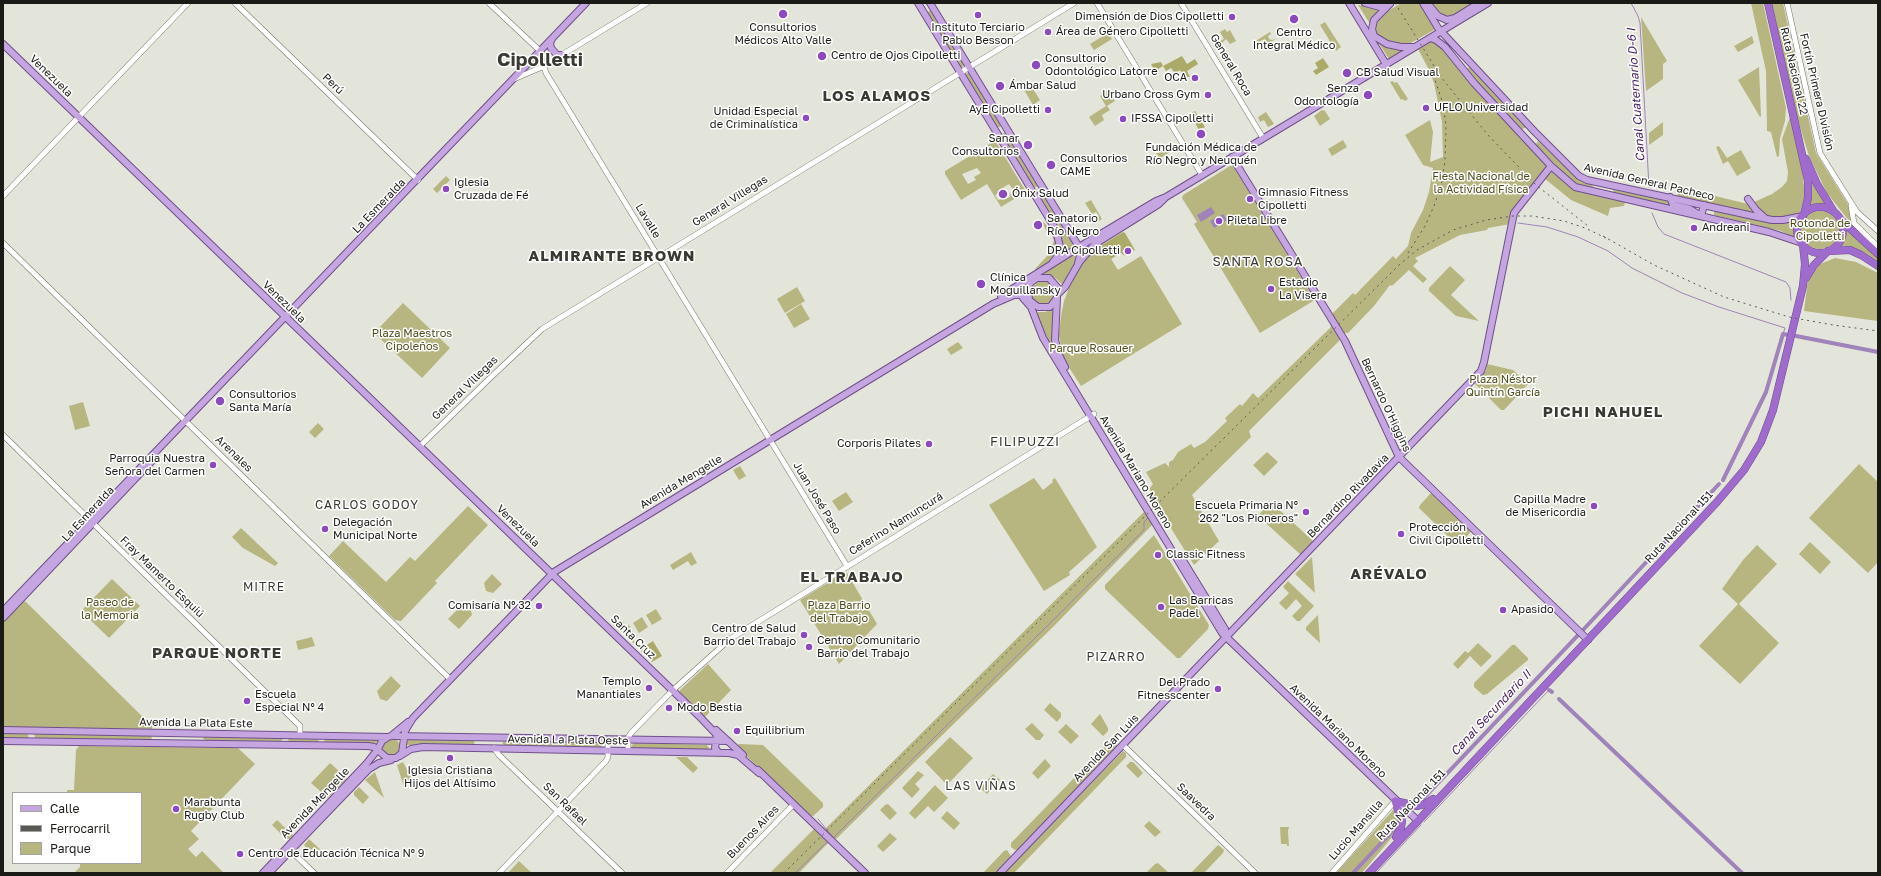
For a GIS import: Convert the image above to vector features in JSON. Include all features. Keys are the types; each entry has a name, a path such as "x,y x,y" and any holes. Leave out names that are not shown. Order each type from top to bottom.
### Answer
{"highway":[{"name":"Ruta Nacional 22","path":"1768,3 1808,186 1808,198 1803,215"},
{"name":"Ruta Nacional 22","path":"1800,144 1817,184 1838,216"},
{"path":"1878,254 1830,210 1822,208 1810,210 1803,215 1798,223 1797,232 1803,244 1816,252 1850,250 1878,266"},
{"path":"1829,251 1837,246 1841,238 1843,230 1838,216"},
{"name":"Ruta Nacional 151","path":"1364,873 1396,837 1416,820 1495,740 1723,496 1753,457 1764,435 1773,410 1803,286 1805,264 1803,244"},
{"name":"Ruta Nacional 151","path":"1803,286 1811,269 1829,251"},
{"name":"Ruta Nacional 151","path":"1369,873 1461,769 1495,740"},
{"path":"1395,800 1416,806 1425,804 1433,799"},
{"path":"1395,800 1402,821 1401,828 1396,837"}],"main road":[{"name":"La Esmeralda","path":"3,618 179,426 186,422 586,3"},
{"path":"918,3 1056,230 1060,241 1057,258 1035,279 1028,290 1030,301"},
{"path":"930,3 1079,247 1081,252 1078,263"},
{"path":"1349,3 1386,64"},
{"path":"1364,3 1380,7 1391,4"},
{"name":"Avenida General Pacheco","path":"1423,3 1441,32 1534,131 1576,174 1583,178 1772,220 1783,220 1803,215"},
{"path":"1427,3 1438,16 1447,20 1454,18 1477,5 1488,3"},
{"path":"1391,4 1374,20 1372,29 1374,36 1392,46 1418,45"},
{"name":"Avenida Mengelle","path":"993,304 996,300 1138,211 1166,197 1441,32 1477,5"},
{"name":"Avenida General Pacheco","path":"1430,38 1442,44 1551,166 1575,187 1775,233 1803,244"},
{"path":"552,39 550,44 552,49 557,55 563,55"},
{"name":"Venezuela","path":"3,44 552,573"},
{"path":"1457,62 1464,55"},
{"path":"1526,139 1534,131"},
{"name":"Bernardo O'Higgins","path":"1232,157 1345,341 1399,457 1588,640"},
{"name":"Bernardino Rivadavia","path":"1226,637 1399,457 1482,368 1514,213 1551,166"},
{"path":"1602,194 1604,183"},
{"name":"Avenida Mengelle","path":"1058,296 1065,287 1078,263 1100,240 1159,204 1166,197"},
{"path":"1670,197 1673,205 1688,209 1701,216 1704,205"},
{"path":"1748,199 1758,213 1772,220"},
{"path":"1016,295 1022,295 1038,307 1046,308 1053,304 1058,296 1057,287 1053,281 1046,277 1035,279"},
{"name":"Avenida Mengelle","path":"1021,284 1035,279"},
{"name":"Avenida Mariano Moreno","path":"1056,323 1065,287"},
{"name":"Avenida Mengelle","path":"391,736 413,718 552,573 993,304 1016,295"},
{"name":"Avenida Mariano Moreno","path":"1016,295 1028,302 1034,315"},
{"name":"Avenida Mariano Moreno","path":"1058,296 1055,340 1060,358 1092,415"},
{"name":"Avenida Mariano Moreno","path":"1030,301 1041,336 1092,415 1224,628 1226,637 1416,820"},
{"name":"La Esmeralda","path":"3,611 92,521"},
{"name":"Santa Cruz","path":"552,573 673,690 716,734 715,749 719,752"},
{"name":"Avenida San Luis","path":"1000,873 1226,637"},
{"name":"Santa Cruz","path":"699,716 730,743 864,873"},
{"name":"Avenida Mengelle","path":"403,746 407,728 413,718"},
{"name":"Avenida La Plata Este","path":"3,730 391,736"},
{"path":"285,744 286,737 290,735"},
{"path":"318,735 322,740 318,745"},
{"path":"391,736 400,740 403,746 402,751 396,758 386,758 380,750 383,740 391,736"},
{"name":"Avenida La Plata Oeste","path":"391,736 716,741 730,743"},
{"path":"485,748 481,746 480,743 486,738"},
{"path":"494,738 498,740 499,744 494,748"},
{"name":"Avenida La Plata Este","path":"3,741 285,744 368,746 380,750"},
{"path":"729,753 733,749 730,743"},
{"name":"Avenida La Plata Oeste","path":"396,758 408,750 419,747 729,753"},
{"name":"Avenida Mengelle","path":"269,873 289,849 380,750"},
{"name":"Santa Cruz","path":"729,753 738,755 759,772"},
{"name":"Avenida Mengelle","path":"263,873 289,849 369,768 379,763 396,758"}],"street":[{"path":"3,196 188,3"},
{"name":"Perú","path":"235,3 418,180"},
{"path":"489,3 536,47 539,52"},
{"path":"513,80 543,67 648,3"},
{"name":"General Villegas","path":"420,446 540,330 1074,3"},
{"path":"1097,3 1202,175"},
{"name":"General Roca","path":"1181,3 1263,138"},
{"name":"Fortín Primera División","path":"1787,3 1820,153 1850,202 1878,231"},
{"name":"Lavalle","path":"539,52 543,67 770,440"},
{"name":"Fortín Primera División","path":"1850,202 1852,217 1856,226 1878,250"},
{"path":"1856,226 1856,220 1863,217"},
{"name":"Arenales","path":"3,243 450,679"},
{"name":"Ceferino Namuncurá","path":"628,740 630,734 673,690 730,639 1092,415"},
{"name":"Fray Mamerto Esquiú","path":"3,435 300,726 300,735"},
{"name":"Juan José Paso","path":"770,440 847,566"},
{"path":"499,873 606,761 608,740"},
{"path":"628,740 628,751"},
{"name":"Saavedra","path":"1123,745 1255,873"},
{"name":"San Rafael","path":"494,748 499,755 622,873"},
{"name":"Lucio Mansilla","path":"1332,873 1395,800"},
{"name":"Buenos Aires","path":"727,873 793,805"},
{"path":"289,849 314,873"}],"green space":[{"path":"1401,3 1420,3 1434,27 1434,30 1409,44 1398,44 1379,38 1374,31 1377,18"},
{"path":"1429,3 1471,3 1471,5 1453,17 1442,17"},
{"path":"1751,3 1763,3 1786,108 1785,121 1780,138 1779,156 1777,157 1771,132 1767,131 1766,71"},
{"path":"1772,3 1783,3 1816,153 1849,206 1853,226 1827,193 1809,156 1794,107"},
{"path":"1358,5 1381,9 1370,24"},
{"path":"929,11 932,11 964,64 963,67 960,67 927,14"},
{"path":"1641,17 1667,61 1663,64 1663,79 1646,91"},
{"path":"1325,22 1341,47 1336,51 1320,25"},
{"path":"1225,29 1227,32 1230,30 1236,41 1230,44 1226,39 1220,45 1218,42 1224,39 1220,32"},
{"path":"1270,32 1271,34 1268,36 1269,39 1272,40 1277,38 1268,44 1265,39 1260,41 1263,47 1259,49 1254,42"},
{"path":"1108,33 1112,39 1094,50 1090,44"},
{"path":"1752,36 1754,43 1738,52 1734,46"},
{"path":"1378,42 1404,49 1405,50 1389,59"},
{"name":"Fiesta Nacional de la Actividad Física","path":"1429,42 1433,42 1443,48 1545,163 1546,168 1510,224 1460,235 1415,258 1418,261 1413,266 1427,279 1423,283 1409,270 1392,286 1390,285 1374,306 1348,333 1344,333 1332,314 1353,293 1355,295 1393,256 1396,259 1408,246 1411,233 1423,210 1429,192 1433,168 1423,165 1405,135 1430,120 1433,132 1430,162 1443,157 1442,122 1434,83 1418,49"},
{"path":"1469,67 1526,126 1525,128 1522,129 1511,119 1470,75 1467,69"},
{"path":"1759,67 1761,116 1760,117 1738,80"},
{"path":"970,72 1001,125 1000,127 996,127 965,74"},
{"path":"1028,81 1040,100 1033,105 1021,85"},
{"path":"1393,81 1394,83 1397,82 1408,99 1405,101 1403,99 1401,100 1390,82"},
{"path":"1108,90 1115,101 1107,106 1110,110 1102,115 1104,120 1095,126 1089,117 1106,106 1100,96"},
{"path":"1322,110 1325,111 1330,119 1320,126 1314,116"},
{"path":"1266,112 1274,124 1268,127 1264,120 1260,122 1258,117"},
{"path":"1790,117 1801,162 1805,195 1800,212 1787,217 1772,217 1763,213 1754,205 1754,202 1772,194 1782,187 1787,181 1788,172 1782,139"},
{"path":"1663,122 1663,135 1649,145 1649,133"},
{"path":"1003,133 1007,133 1038,185 1037,187 1033,187 1002,137"},
{"path":"1343,140 1347,147 1332,156 1328,149"},
{"path":"1538,141 1576,177 1583,182 1592,184 1593,187 1576,186 1537,146 1536,144"},
{"path":"993,142 996,142 1025,190 1024,193 1018,196 1009,184 1001,189 1002,191 995,195 998,200 1010,197 1009,192 1014,199 1001,207 987,184 961,200 945,174 945,171","holes":["977,168 981,173 974,177 976,180 968,184 962,174"]},
{"path":"1719,146 1727,158 1741,150 1751,168 1737,176 1728,161 1723,164 1716,147"},
{"path":"1167,147 1172,151 1152,163 1149,158"},
{"path":"1806,164 1827,206 1819,205 1809,207"},
{"path":"1230,166 1233,166 1315,300 1260,333 1194,224 1197,222 1182,198 1183,195"},
{"path":"1550,171 1555,173 1576,190 1625,202 1624,206 1610,208 1608,216 1571,200 1544,178"},
{"path":"446,176 450,180 437,193 433,189"},
{"path":"1678,187 1748,204 1758,215 1678,196"},
{"path":"1614,190 1666,200 1673,207 1612,193"},
{"path":"1041,193 1075,246 1061,256 1061,248 1038,196"},
{"path":"1091,200 1102,219 1097,222 1095,219 1099,216 1096,212 1092,214 1085,203"},
{"path":"1717,211 1775,223 1797,219 1793,229 1795,238 1781,231 1714,215 1714,212"},
{"name":"Rotonda de Cipolletti","path":"1820,211 1830,214 1836,220 1839,230 1836,240 1830,246 1820,249 1810,246 1804,240 1801,230 1804,220 1810,214"},
{"path":"1044,222 1055,235 1056,251 1049,263 1037,271 1035,269 1047,256 1054,241 1051,233 1048,234 1042,223"},
{"path":"1846,227 1878,257 1878,262 1850,247 1841,246 1846,236"},
{"name":"Parque Rosauer","path":"1101,243 1118,270 1141,256 1182,324 1081,386 1062,354 1059,335 1061,316 1064,301 1073,277 1086,259"},
{"path":"1076,252 1078,253 1078,258 1063,285 1055,278 1044,273"},
{"path":"1835,258 1856,262 1878,273 1878,321 1804,311 1808,279 1820,264"},
{"path":"1450,266 1465,280 1451,295 1479,321 1456,316 1429,291 1429,288"},
{"path":"1043,281 1048,282 1054,288 1054,298 1048,304 1043,305 1038,304 1032,298 1031,293 1032,288 1038,282"},
{"path":"797,287 805,301 785,313 777,299"},
{"name":"Plaza Maestros Cipoleños","path":"403,303 450,348 422,378 374,333"},
{"path":"801,304 810,319 794,328 786,314"},
{"path":"1054,309 1053,344 1051,346 1037,314 1038,312 1045,312"},
{"path":"1332,324 1340,338 1339,341 1249,431 1251,437 1192,495 1219,541 1194,565 1162,514 1159,516 1153,506 1155,499 1149,489 1153,484 1146,472 1165,463 1169,467 1169,462 1173,460 1178,452 1191,444 1194,448 1205,442 1227,421 1225,418 1240,404 1242,406 1253,393 1258,398 1330,328"},
{"path":"958,342 963,348 951,355 947,349"},
{"name":"Plaza Néstor Quintín García","path":"1487,364 1513,370 1528,384 1504,410 1501,410 1475,384 1486,370"},
{"path":"83,402 90,426 75,430 69,406"},
{"path":"318,423 324,429 315,438 309,432"},
{"path":"1267,452 1278,462 1264,476 1253,465"},
{"path":"1859,464 1878,482 1878,562 1868,573 1809,518"},
{"path":"740,466 746,476 739,480 733,470"},
{"path":"1034,478 1043,490 1053,482 1052,480 1055,478 1097,547 1069,572 1070,575 1044,591 989,505"},
{"path":"846,492 853,502 839,511 832,501"},
{"path":"1430,494 1433,494 1471,531 1460,545 1456,544 1419,508"},
{"path":"1270,501 1314,542 1301,555 1258,516"},
{"path":"468,506 488,525 435,581 437,583 401,621 395,620 329,556 343,541 386,582 410,557 415,561"},
{"path":"1145,511 1153,524 1055,625 835,840 824,830"},
{"path":"241,528 278,563 275,566 243,548 232,537"},
{"name":"Las Barricas Padel","path":"1154,535 1209,625 1208,629 1180,658 1177,658 1105,589 1105,585"},
{"path":"1810,542 1831,562 1820,574 1799,554"},
{"path":"1757,545 1777,564 1739,604 1779,643 1740,684 1699,646 1738,604 1722,589 1743,560"},
{"path":"691,552 697,563 691,566 688,561 673,570 670,565"},
{"path":"1312,557 1314,582 1315,593 1295,574"},
{"name":"Plaza Barrio del Trabajo","path":"845,572 877,624 839,664 800,600"},
{"path":"492,574 502,584 493,593 486,591 484,583"},
{"name":"Paseo de la Memoria","path":"112,579 140,606 109,638 81,611"},
{"path":"1288,581 1314,606 1300,621 1297,621 1292,616 1302,606 1296,599 1286,610 1279,603 1289,593 1283,587"},
{"path":"25,601 152,726 152,729 3,727 3,622"},
{"path":"462,605 470,607 472,615 459,629 448,619"},
{"path":"656,609 662,619 652,625 646,615"},
{"path":"1318,615 1320,643 1306,630 1306,627"},
{"path":"642,617 648,627 639,633 633,623"},
{"path":"623,621 627,627 629,625 635,635 632,637 635,642 633,643 616,627"},
{"path":"312,637 315,646 298,650 296,641"},
{"path":"1478,643 1492,656 1481,667 1470,656 1458,669 1453,664 1465,651 1468,653"},
{"path":"1512,645 1515,645 1528,658 1528,660 1487,694 1483,695 1474,687 1474,683"},
{"path":"708,664 731,690 705,717 679,691"},
{"path":"391,676 401,686 387,701 380,699 377,691"},
{"path":"1050,703 1061,713 1061,717 1057,722 1044,710"},
{"path":"1100,714 1108,728 1108,731 1103,736 1091,724"},
{"path":"1032,723 1044,735 1040,740 1036,740 1025,729"},
{"path":"1066,724 1079,736 1071,744 1058,732"},
{"path":"3,733 26,733 29,736 27,738 3,739"},
{"path":"37,733 150,735 152,738 151,740 36,739 34,735"},
{"path":"204,736 283,739 280,742 206,740 203,739"},
{"path":"289,737 317,738 319,741 318,743 290,742 288,740"},
{"path":"950,737 973,758 947,785 925,762"},
{"path":"326,738 378,739 378,741 376,743 327,743 324,741"},
{"path":"391,738 397,741 400,747 397,753 391,756 385,753 382,747 385,741"},
{"path":"1113,738 1118,746 1019,850 1015,850 1011,847 1011,843"},
{"path":"407,739 473,740 475,743 472,745 407,745 405,744"},
{"path":"505,741 601,742 603,745 601,747 505,746 502,743"},
{"path":"634,743 707,745 709,748 708,750 634,748 631,746"},
{"path":"739,744 763,745 823,803 823,807 810,817 737,747"},
{"name":"Marabunta Rugby Club","path":"79,746 238,748 255,764 191,831 199,839 188,849 196,857 202,851 224,873 74,873 80,867 80,864 142,864 142,792 67,792 67,790 74,790 76,750"},
{"path":"1123,751 1126,753 1126,757 1014,873 1004,873"},
{"path":"676,757 687,757 698,768 693,773"},
{"path":"1045,759 1051,766 1038,779 1032,773"},
{"path":"403,762 413,781 404,787 397,765"},
{"path":"1130,762 1133,762 1143,773 1138,778 1126,766"},
{"path":"330,763 347,778 328,798 311,783"},
{"path":"918,771 924,775 915,784 920,789 912,798 902,788"},
{"path":"375,772 384,798 365,780"},
{"path":"993,774 1000,780 987,794 980,788"},
{"path":"935,785 948,798 934,812 928,806 915,819 909,813"},
{"path":"359,787 369,797 363,804 354,795 354,792"},
{"path":"888,804 897,813 890,820 880,810"},
{"path":"1394,809 1398,812 1399,829 1362,873 1336,873"},
{"path":"947,811 960,823 954,830 941,818"},
{"path":"277,820 293,835 290,839 286,839 272,825"},
{"path":"1149,821 1161,832 1155,837 1144,826"},
{"path":"1280,827 1289,827 1289,846 1287,846 1287,844 1281,844"},
{"path":"814,829 828,843 799,873 770,873"},
{"path":"890,833 897,839 883,852 877,846"},
{"path":"309,839 322,851 316,857 304,845"},
{"path":"1218,845 1224,850 1223,853 1204,873 1191,873"},
{"path":"1007,850 1011,856 996,873 983,873 1004,851"},
{"path":"519,861 521,863 532,873 508,873"},
{"path":"1158,863 1169,873 1146,873 1155,864"}],"shaded area":[{"path":"1182,56 1187,64 1195,59 1198,64 1187,71 1190,77 1186,77 1186,80 1180,70 1175,73 1171,68 1166,71 1163,66"},
{"path":"1323,58 1329,67 1316,75 1313,71 1318,68 1315,63"},
{"path":"1161,62 1163,66 1155,71 1151,64"},
{"path":"1195,111 1205,127 1199,130 1190,114"},
{"path":"1211,207 1215,213 1201,222 1197,215"},
{"name":"Pileta Libre","path":"1223,214 1227,220 1214,228 1210,221"},
{"path":"1123,232 1135,250 1134,251 1131,247 1122,251 1125,256 1121,253 1111,259 1102,245"},
{"path":"653,641 662,656 652,662 641,651 642,648"}],"waterway":[{"name":"Canal Cuaternario D-6 I","path":"1631,3 1640,23 1649,187"},
{"name":"Canal Cuaternario D-6 I","path":"1652,213 1658,227 1664,234 1786,282 1790,288 1791,300"},
{"path":"1518,223 1547,227 1578,237 1608,251 1632,268 1682,293 1719,307 1785,328 1783,334"},
{"name":"Canal Secundario II","path":"1723,480 1766,392 1783,334 1789,335"},
{"name":"Canal Secundario II","path":"1796,336 1878,352"},
{"name":"Canal Secundario II","path":"1583,630 1719,484"},
{"path":"833,838 1144,530 1144,522 1148,518"},
{"name":"Canal Secundario II","path":"1418,804 1578,635"},
{"path":"1424,822 1549,690"},
{"path":"1559,699 1742,873"},
{"path":"818,819 833,837"},
{"name":"Canal Secundario II","path":"1353,873 1400,823"},
{"path":"1376,873 1421,825"},
{"path":"795,873 825,844 829,842"}],"railway":[{"path":"1395,3 1441,77 1487,134 1536,185 1588,226"},
{"path":"1408,253 1425,226 1434,206 1441,185 1445,161 1446,126 1443,104 1431,68"},
{"path":"784,873 1399,265 1417,250 1453,230 1486,220 1513,216 1532,216 1564,221 1585,228 1608,239"},
{"path":"1603,236 1654,265 1724,297 1789,317 1878,331"}],"place":[{"name":"Consultorios Médicos Alto Valle","path":"783,14"},
{"name":"Instituto Terciario Pablo Besson","path":"978,15"},
{"name":"Dimensión de Dios Cipolletti","path":"1232,17"},
{"name":"Centro Integral Médico","path":"1294,19"},
{"name":"Área de Género Cipolletti","path":"1048,32"},
{"name":"Centro de Ojos Cipolletti","path":"822,56"},
{"name":"Consultorio Odontológico Latorre","path":"1036,65"},
{"name":"CB Salud Visual","path":"1347,73"},
{"name":"OCA","path":"1195,78"},
{"name":"Ámbar Salud","path":"1000,86"},
{"name":"Urbano Cross Gym","path":"1208,95"},
{"name":"Senza Odontología","path":"1368,95"},
{"name":"UFLO Universidad","path":"1426,108"},
{"name":"AyE Cipolletti","path":"1048,110"},
{"name":"Unidad Especial de Criminalística","path":"806,118"},
{"name":"IFSSA Cipolletti","path":"1123,119"},
{"name":"Fundación Médica de Río Negro y Neuquén","path":"1201,134"},
{"name":"Sanar Consultorios","path":"1028,145"},
{"name":"Consultorios CAME","path":"1051,165"},
{"name":"Iglesia Cruzada de Fé","path":"446,189"},
{"name":"Ónix Salud","path":"1003,194"},
{"name":"Gimnasio Fitness Cipolletti","path":"1250,199"},
{"name":"Pileta Libre","path":"1219,221"},
{"name":"Sanatorio Río Negro","path":"1038,225"},
{"name":"Andreani","path":"1694,228"},
{"name":"DPA Cipolletti","path":"1128,251"},
{"name":"Clínica Moguillansky","path":"981,284"},
{"name":"Estadio La Visera","path":"1271,289"},
{"name":"Consultorios Santa María","path":"220,401"},
{"name":"Corporis Pilates","path":"929,444"},
{"name":"Parroquia Nuestra Señora del Carmen","path":"213,465"},
{"name":"Capilla Madre de Misericordia","path":"1594,506"},
{"name":"Escuela Primaria N° 262 \"Los Pioneros\"","path":"1306,512"},
{"name":"Delegación Municipal Norte","path":"325,529"},
{"name":"Protección Civil Cipolletti","path":"1401,534"},
{"name":"Classic Fitness","path":"1158,555"},
{"name":"Comisaría Nº 32","path":"539,606"},
{"name":"Las Barricas Padel","path":"1161,607"},
{"name":"Apasido","path":"1503,610"},
{"name":"Centro de Salud Barrio del Trabajo","path":"804,635"},
{"name":"Centro Comunitario Barrio del Trabajo","path":"809,647"},
{"name":"Templo Manantiales","path":"649,688"},
{"name":"Del Prado Fitnesscenter","path":"1218,689"},
{"name":"Escuela Especial N° 4","path":"247,701"},
{"name":"Modo Bestia","path":"669,708"},
{"name":"Equilibrium","path":"737,731"},
{"name":"Iglesia Cristiana Hijos del Altísimo","path":"450,758"},
{"name":"Marabunta Rugby Club","path":"176,809"},
{"name":"Centro de Educación Técnica Nº 9","path":"240,854"}],"district":[{"name":"Cipolletti","path":"540,60"},
{"name":"LOS ALAMOS","path":"877,96"},
{"name":"ALMIRANTE BROWN","path":"612,256"},
{"name":"SANTA ROSA","path":"1258,262"},
{"name":"PICHI NAHUEL","path":"1603,412"},
{"name":"FILIPUZZI","path":"1025,442"},
{"name":"CARLOS GODOY","path":"367,505"},
{"name":"ARÉVALO","path":"1389,574"},
{"name":"EL TRABAJO","path":"852,577"},
{"name":"MITRE","path":"264,587"},
{"name":"PARQUE NORTE","path":"217,653"},
{"name":"PIZARRO","path":"1116,657"},
{"name":"LAS VIÑAS","path":"981,786"}]}
